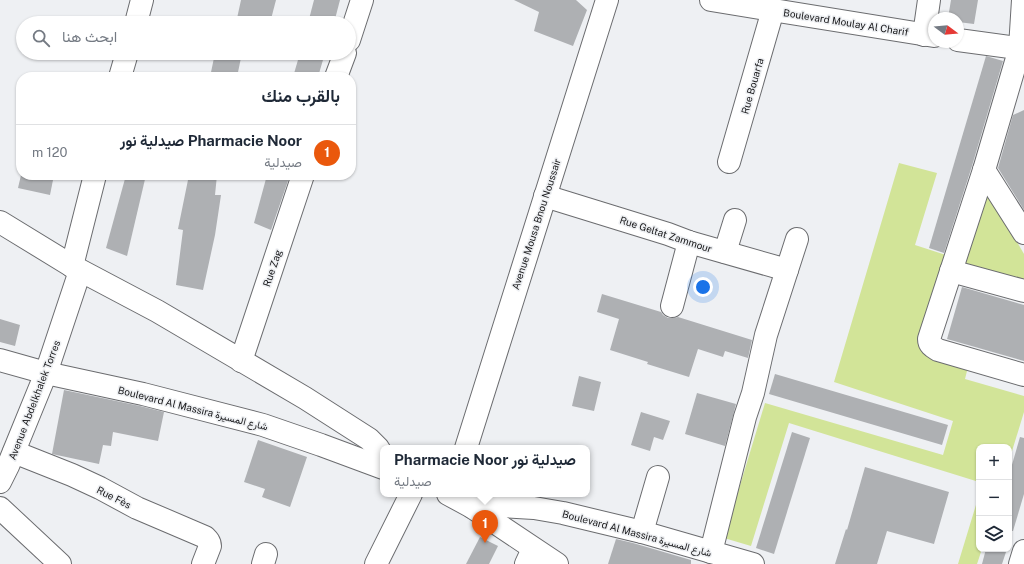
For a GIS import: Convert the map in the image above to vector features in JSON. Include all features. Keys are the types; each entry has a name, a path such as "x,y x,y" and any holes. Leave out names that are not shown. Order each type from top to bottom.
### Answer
{"street":[{"path":"138,16 142,0"},
{"path":"356,18 362,0"},
{"name":"Avenue Mousa Bnou Noussair","path":"467,445 607,0"},
{"name":"Boulevard Moulay Al Charif","path":"711,0 741,2 774,10 928,35"},
{"path":"928,0 928,12"},
{"path":"1023,0 1022,48 1011,77 984,170 929,339 929,343 938,350 1024,375"},
{"name":"Rue Bouarfa","path":"729,162 774,10"},
{"path":"964,41 1022,48"},
{"path":"121,72 125,60"},
{"path":"338,72 342,60"},
{"path":"1011,77 1024,97"},
{"path":"984,170 1024,233"},
{"name":"Avenue Abdelkhalek Torres","path":"0,482 14,452 46,373 76,269 94,180"},
{"name":"Rue Zag","path":"241,361 302,180"},
{"name":"Rue Geltat Zammour","path":"545,196 668,234 689,242 787,270"},
{"path":"725,252 735,220"},
{"path":"0,222 76,269 157,311 305,398 369,439 380,451"},
{"path":"711,552 743,425 753,393 766,335 797,239"},
{"path":"672,306 689,242"},
{"path":"951,271 1024,291"},
{"name":"Boulevard Al Massira شارع المسيرة","path":"0,360 46,373 143,394 263,425 380,467"},
{"name":"Rue Fès","path":"14,452 100,488 137,508 205,537 210,543 206,555"},
{"path":"642,532 658,477"},
{"path":"376,564 410,497"},
{"path":"455,497 472,507 530,556 557,564"},
{"name":"Boulevard Al Massira شارع المسيرة","path":"472,507 502,506 534,508 563,513 642,532 753,564"},
{"path":"0,508 60,564"},
{"path":"1020,564 1024,551"}],"green space":[{"path":"899,163 937,173 915,245 952,257 924,349 969,363 965,379 1024,396 1024,412 1012,451 1012,444 976,444 976,481 789,423 751,546 724,538 765,403 943,455 953,421 834,382"},
{"path":"987,190 1024,254 1024,288 962,271"},
{"path":"976,505 976,552 981,552 977,564 958,564"}],"building":[{"path":"241,0 276,0 272,16 238,16"},
{"path":"314,0 340,0 336,16 310,16"},
{"path":"514,0 576,0 587,10 573,46 534,31 539,12"},
{"path":"951,0 978,0 974,24 964,23 964,12 949,12"},
{"path":"986,56 1003,61 972,166 944,253 929,248"},
{"path":"214,60 241,60 238,72 211,72"},
{"path":"298,60 323,60 319,72 294,72"},
{"path":"1024,110 1024,210 998,168 1013,115"},
{"path":"20,180 53,180 50,195 18,188"},
{"path":"125,180 145,180 127,256 106,248"},
{"path":"188,180 216,180 215,195 221,195 215,235 203,290 176,285 183,230 178,229"},
{"path":"266,180 288,180 271,230 254,223"},
{"path":"962,287 1024,305 1024,361 947,339"},
{"path":"602,294 661,312 668,318 678,317 752,340 748,358 725,351 723,357 698,349 689,377 647,364 648,362 610,350 619,319 597,312"},
{"path":"0,319 20,325 15,346 0,342"},
{"path":"775,374 948,425 942,445 769,394"},
{"path":"579,376 601,382 594,411 572,406"},
{"path":"64,390 164,412 158,441 113,432 111,446 103,445 99,464 52,454"},
{"path":"697,393 736,404 725,446 685,434"},
{"path":"641,412 670,421 663,440 654,437 650,451 631,445"},
{"path":"792,432 810,438 774,554 756,548"},
{"path":"1020,437 1024,438 1024,494 1013,531 1012,531 1012,465"},
{"path":"258,440 307,457 290,507 262,497 265,489 244,482"},
{"path":"865,467 949,492 934,544 887,531 877,564 835,564 846,529 847,530"},
{"path":"480,537 498,546 489,564 466,564"},
{"path":"616,539 691,560 691,564 608,564"},
{"path":"985,552 1006,552 1002,564 982,564"}],"place":[{"name":"Pharmacie Noor صيدلية نور","path":"485,543"}]}
